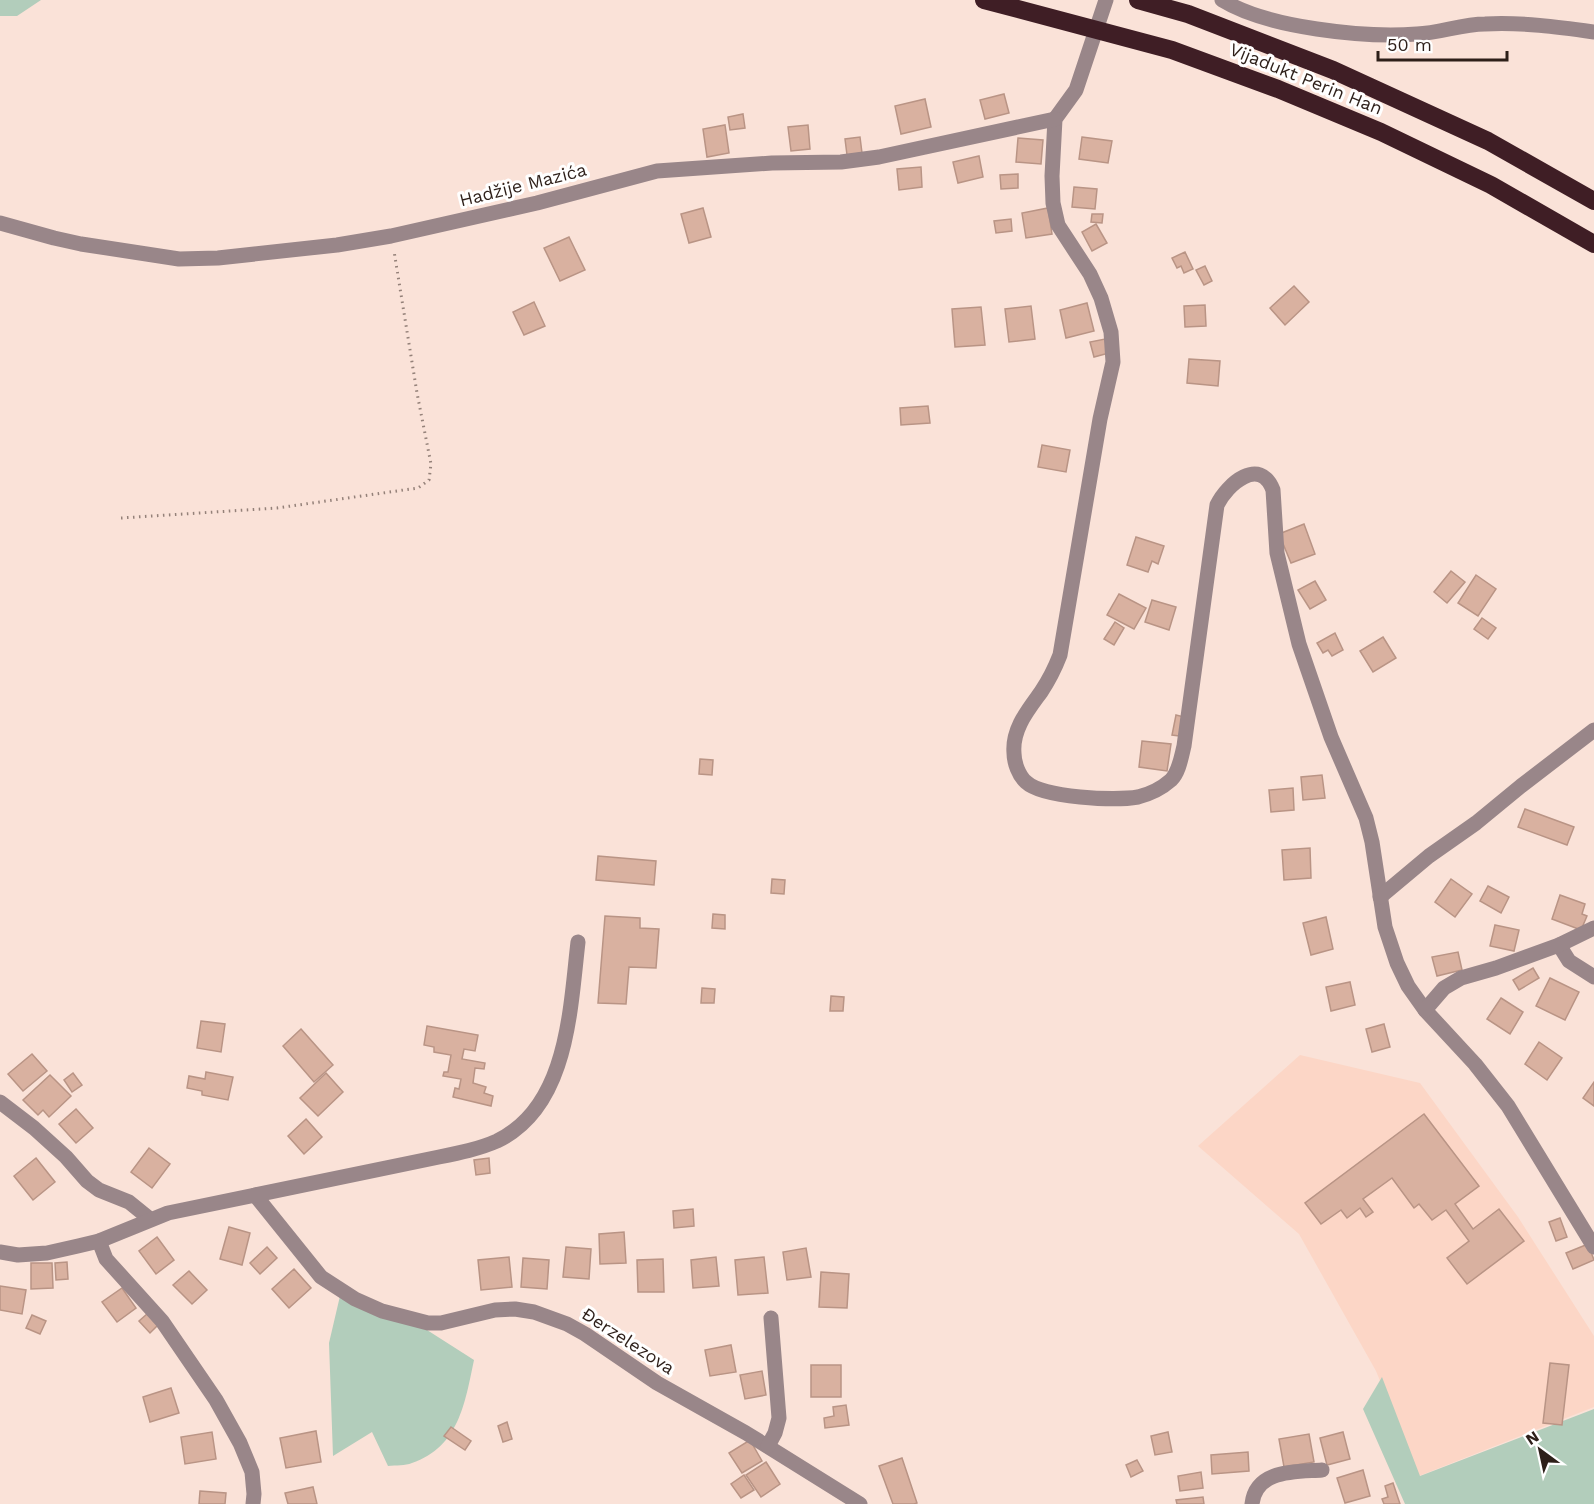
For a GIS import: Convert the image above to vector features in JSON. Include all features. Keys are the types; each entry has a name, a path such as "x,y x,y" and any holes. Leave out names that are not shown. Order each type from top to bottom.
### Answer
{"highway":[{"name":"Vijadukt Perin Han","path":"984,0 1172,50 1278,89 1382,132 1491,185 1594,244"},
{"name":"Vijadukt Perin Han","path":"1138,0 1188,14 1333,70 1488,141 1594,201"}],"street":[{"path":"1106,0 1076,90 1065,102 1055,119 1052,176 1053,203 1058,225 1090,274 1101,298 1111,332 1113,362 1098,431 1060,655 1053,673 1022,718 1016,734 1014,753 1018,771 1026,783 1037,789 1060,795 1107,798 1137,797 1149,794 1172,779 1179,766 1184,746 1217,505 1229,486 1241,478 1253,475 1263,476 1273,490 1277,553 1299,644 1331,737 1366,818 1385,927 1397,963 1408,986 1425,1010 1508,1106 1594,1247"},
{"path":"1222,0 1274,21 1324,30 1394,35 1419,34 1483,24 1509,24 1594,32"},
{"name":"Hadžije Mazića","path":"0,223 54,238 179,259 218,258 337,245 391,236 537,203 657,171 772,163 841,162 879,157 1055,119"},
{"path":"1380,897 1429,856 1476,823 1594,730"},
{"path":"1425,1010 1444,988 1461,978 1488,971 1559,945 1594,928"},
{"path":"0,1252 18,1255 47,1253 99,1241 150,1219 190,1207 476,1149 498,1140 518,1128 535,1110 548,1090 565,1038 578,942"},
{"path":"1559,945 1569,961 1594,977"},
{"path":"0,1102 66,1157 87,1181 99,1190 129,1202 150,1219"},
{"name":"Đerzelezova","path":"255,1195 321,1276 355,1299 400,1316 428,1323 441,1323 495,1310 515,1309 549,1317 585,1334 657,1383 768,1446 860,1504"},
{"path":"99,1241 106,1259 162,1321 216,1400 240,1443 252,1472 253,1504"},
{"path":"768,1446 779,1418 771,1317"},
{"path":"1252,1504 1253,1496 1266,1478 1274,1475 1322,1470"}],"path":[{"path":"121,519 277,508 418,488 429,480 431,464 391,236"}],"shaded area":[{"path":"1300,1055 1420,1083 1518,1217 1594,1336 1594,1407 1419,1476 1376,1371 1299,1234 1198,1146"}],"green space":[{"path":"0,0 41,0 17,16 0,16"},
{"path":"340,1296 427,1330 474,1360 463,1407 457,1422 450,1435 428,1456 409,1464 388,1466 372,1432 333,1456 329,1343"},
{"path":"1382,1377 1420,1476 1594,1409 1594,1504 1405,1504 1363,1409"}],"building":[{"path":"1004,94 1009,113 985,119 980,100"},
{"path":"925,99 931,127 901,134 895,106"},
{"path":"743,114 745,128 730,130 728,117"},
{"path":"725,125 729,153 707,157 703,129"},
{"path":"808,125 810,149 791,151 788,127"},
{"path":"860,137 862,153 847,155 845,139"},
{"path":"1082,137 1112,141 1108,163 1079,159"},
{"path":"1018,138 1043,140 1041,164 1016,162"},
{"path":"979,156 983,177 958,183 953,162"},
{"path":"921,167 922,187 899,190 897,169"},
{"path":"1018,174 1018,188 1001,189 1000,175"},
{"path":"1074,187 1097,189 1095,209 1072,207"},
{"path":"703,208 711,237 689,243 681,214"},
{"path":"1048,208 1052,234 1026,238 1022,213"},
{"path":"1092,214 1103,214 1102,223 1091,222"},
{"path":"1011,219 1012,231 996,233 994,221"},
{"path":"1096,224 1107,243 1092,251 1082,232"},
{"path":"569,237 585,270 560,281 544,248"},
{"path":"1185,252 1193,269 1184,273 1181,266 1177,268 1172,258"},
{"path":"1205,266 1212,281 1204,285 1196,270"},
{"path":"1294,286 1309,302 1285,325 1270,308"},
{"path":"534,302 545,326 524,335 513,312"},
{"path":"1087,303 1094,331 1066,338 1060,310"},
{"path":"1205,305 1206,326 1185,327 1184,306"},
{"path":"1031,306 1035,339 1009,342 1005,309"},
{"path":"981,307 985,345 955,347 952,309"},
{"path":"1105,339 1109,353 1094,357 1090,342"},
{"path":"1189,359 1220,361 1218,386 1187,383"},
{"path":"928,406 930,423 901,425 900,408"},
{"path":"1042,445 1070,450 1066,472 1038,467"},
{"path":"1304,524 1315,554 1291,563 1279,534"},
{"path":"1136,537 1164,546 1158,564 1152,561 1148,572 1127,565"},
{"path":"1451,571 1465,582 1447,603 1434,592"},
{"path":"1476,575 1496,589 1478,616 1458,603"},
{"path":"1315,581 1326,600 1310,609 1298,590"},
{"path":"1119,594 1146,608 1134,629 1107,615"},
{"path":"1152,600 1176,607 1169,630 1145,622"},
{"path":"1482,618 1496,628 1488,639 1474,629"},
{"path":"1115,622 1124,628 1114,645 1104,639"},
{"path":"1335,633 1343,650 1332,656 1328,650 1323,653 1317,643"},
{"path":"1383,637 1396,658 1373,672 1360,651"},
{"path":"1176,715 1184,717 1179,736 1172,735"},
{"path":"1142,741 1171,744 1167,771 1139,767"},
{"path":"700,759 713,760 712,775 699,774"},
{"path":"1322,775 1325,798 1303,800 1301,777"},
{"path":"1293,788 1294,810 1271,812 1269,790"},
{"path":"1525,809 1574,827 1567,845 1518,827"},
{"path":"1310,848 1311,878 1284,880 1282,850"},
{"path":"598,856 656,861 654,885 596,880"},
{"path":"772,879 785,880 784,894 771,893"},
{"path":"1451,879 1472,894 1455,917 1435,902"},
{"path":"1488,886 1509,897 1501,913 1480,901"},
{"path":"1560,895 1585,904 1582,914 1587,916 1581,930 1552,919"},
{"path":"713,914 725,915 725,929 712,928"},
{"path":"605,916 640,918 640,928 659,929 656,968 629,967 626,1004 598,1003"},
{"path":"1326,917 1333,949 1311,955 1303,923"},
{"path":"1495,925 1519,930 1514,951 1490,946"},
{"path":"1458,952 1462,970 1437,976 1432,957"},
{"path":"1533,968 1539,978 1519,990 1513,980"},
{"path":"1550,978 1579,992 1565,1020 1536,1006"},
{"path":"1350,982 1355,1005 1331,1011 1326,987"},
{"path":"702,988 715,989 714,1003 701,1003"},
{"path":"831,996 844,997 843,1011 830,1011"},
{"path":"1501,998 1523,1012 1510,1034 1487,1019"},
{"path":"201,1021 225,1024 221,1052 197,1048"},
{"path":"1384,1024 1390,1047 1372,1052 1366,1029"},
{"path":"427,1026 478,1035 475,1051 464,1049 462,1059 485,1063 484,1069 475,1068 473,1083 486,1087 484,1093 493,1096 491,1106 453,1097 455,1088 459,1089 461,1079 443,1076 444,1072 448,1072 451,1055 434,1052 434,1047 424,1045"},
{"path":"301,1029 333,1065 314,1082 283,1046"},
{"path":"1539,1042 1562,1058 1547,1080 1525,1064"},
{"path":"32,1054 47,1071 23,1091 8,1074"},
{"path":"206,1072 233,1077 228,1100 202,1095 202,1091 187,1088 189,1076 205,1079"},
{"path":"73,1073 82,1085 72,1092 64,1080"},
{"path":"326,1073 343,1092 318,1116 300,1098"},
{"path":"50,1075 71,1096 49,1117 43,1110 38,1115 23,1100"},
{"path":"1594,1082 1594,1106 1583,1098"},
{"path":"76,1109 93,1128 76,1143 59,1124"},
{"path":"1424,1114 1479,1186 1455,1204 1473,1229 1499,1209 1524,1241 1467,1284 1447,1258 1469,1241 1446,1210 1432,1220 1419,1204 1414,1208 1392,1178 1363,1199 1373,1212 1366,1217 1360,1208 1347,1218 1341,1210 1321,1224 1305,1203"},
{"path":"306,1119 322,1137 304,1154 288,1136"},
{"path":"149,1148 170,1164 152,1188 131,1172"},
{"path":"36,1158 55,1182 33,1200 14,1176"},
{"path":"489,1158 490,1173 476,1175 474,1160"},
{"path":"693,1209 694,1226 674,1228 673,1211"},
{"path":"1560,1218 1567,1237 1556,1241 1549,1222"},
{"path":"229,1227 250,1233 242,1265 220,1259"},
{"path":"624,1232 626,1263 600,1264 599,1234"},
{"path":"157,1237 174,1260 156,1274 139,1251"},
{"path":"1588,1244 1594,1260 1573,1269 1566,1253"},
{"path":"267,1247 277,1258 260,1274 250,1263"},
{"path":"566,1247 591,1249 589,1279 563,1277"},
{"path":"806,1248 811,1277 787,1280 783,1252"},
{"path":"509,1257 512,1287 481,1290 478,1260"},
{"path":"716,1257 719,1286 693,1288 691,1260"},
{"path":"764,1257 768,1293 738,1295 735,1260"},
{"path":"523,1258 549,1260 547,1289 521,1287"},
{"path":"663,1259 664,1292 638,1292 637,1260"},
{"path":"67,1262 68,1279 56,1280 55,1263"},
{"path":"31,1263 52,1263 53,1288 31,1289"},
{"path":"294,1269 311,1288 289,1308 272,1289"},
{"path":"189,1271 207,1290 192,1304 173,1285"},
{"path":"821,1272 849,1274 847,1308 819,1307"},
{"path":"0,1286 26,1290 22,1314 0,1310"},
{"path":"122,1288 136,1308 117,1322 102,1302"},
{"path":"147,1314 158,1325 150,1333 139,1321"},
{"path":"32,1315 46,1321 40,1334 26,1328"},
{"path":"731,1345 736,1372 710,1376 705,1350"},
{"path":"1550,1363 1569,1365 1562,1425 1543,1423"},
{"path":"811,1365 841,1365 841,1397 811,1397"},
{"path":"762,1371 766,1395 745,1399 740,1375"},
{"path":"171,1388 179,1413 150,1422 143,1397"},
{"path":"846,1405 849,1425 825,1428 824,1418 834,1416 833,1407"},
{"path":"507,1422 512,1439 503,1442 498,1426"},
{"path":"451,1427 471,1441 465,1450 444,1436"},
{"path":"316,1431 321,1462 286,1468 280,1438"},
{"path":"212,1432 216,1459 185,1464 181,1437"},
{"path":"1168,1432 1172,1452 1155,1455 1151,1436"},
{"path":"1343,1432 1350,1459 1327,1465 1320,1438"},
{"path":"1309,1434 1314,1462 1284,1467 1279,1439"},
{"path":"750,1440 762,1461 742,1473 729,1453"},
{"path":"1248,1452 1249,1471 1212,1474 1211,1455"},
{"path":"902,1458 917,1503 914,1504 893,1504 879,1466"},
{"path":"1137,1460 1143,1471 1131,1477 1126,1465"},
{"path":"766,1462 780,1484 761,1497 746,1475"},
{"path":"1363,1470 1370,1496 1345,1503 1337,1478"},
{"path":"1201,1472 1203,1488 1180,1491 1178,1476"},
{"path":"744,1475 754,1490 741,1498 731,1484"},
{"path":"1393,1483 1400,1504 1384,1504 1382,1499 1388,1497 1385,1486"},
{"path":"313,1487 317,1504 288,1504 285,1493"},
{"path":"200,1491 226,1493 225,1504 199,1504"},
{"path":"1203,1497 1204,1504 1177,1504 1176,1500"}]}
